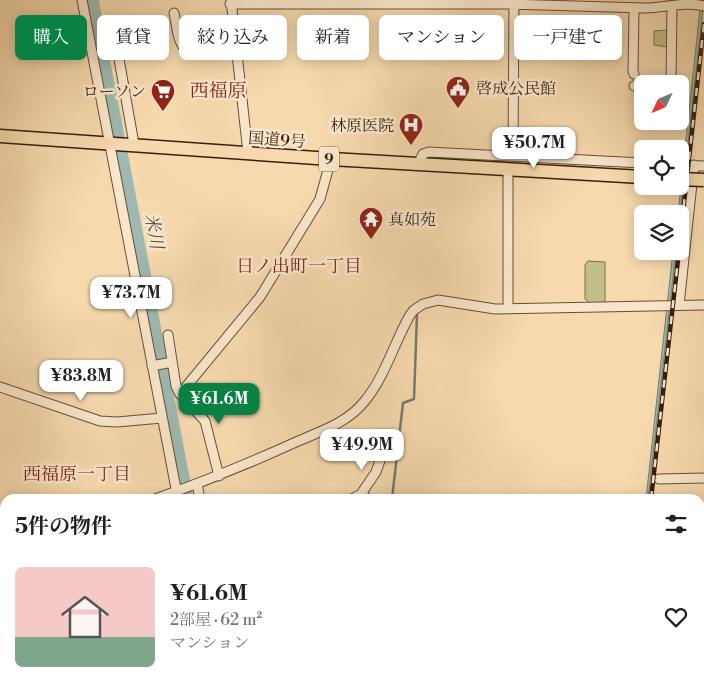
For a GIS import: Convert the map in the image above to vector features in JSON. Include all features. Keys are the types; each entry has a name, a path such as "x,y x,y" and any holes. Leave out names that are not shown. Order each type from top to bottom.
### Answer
{"highway":[{"name":"国道9号","path":"0,136 110,142 331,159 634,177"},
{"path":"689,179 704,180"}],"street":[{"path":"82,0 110,142 162,364 180,394 206,421 219,476"},
{"path":"232,15 231,2 514,2 634,8 704,6"},
{"path":"513,156 514,2"},
{"path":"671,75 672,6"},
{"path":"634,8 634,74"},
{"path":"174,12 179,33"},
{"path":"119,60 131,144"},
{"path":"237,60 248,153"},
{"path":"418,164 423,154 429,152 634,163"},
{"path":"180,394 246,316 265,290 320,199 331,159"},
{"path":"689,165 704,166"},
{"path":"672,305 694,165"},
{"path":"508,169 508,308"},
{"path":"168,335 162,364 162,418 177,494 330,428 352,414 371,392 407,320 418,307 427,302 438,300 495,309 704,305"},
{"path":"0,386 100,421 117,422 162,418"},
{"path":"366,494 381,458"},
{"path":"659,479 704,478"},
{"path":"193,486 197,494"}],"shaded area":[{"path":"668,30 668,47 654,45 654,31"},
{"path":"588,261 605,262 605,303 590,303 585,299 585,265"}],"water":[{"path":"701,0 704,0 688,140 686,140 687,130 689,130 689,112"},
{"path":"680,195 682,195 681,205 679,205"},
{"path":"672,260 675,260 649,494 647,494"}],"waterway":[{"name":"米川","path":"91,0 185,494"},
{"path":"393,494 403,403 414,399 417,314"}],"railway":[{"path":"684,205 704,24"},
{"path":"652,494 678,260"}],"place":[{"name":"啓成公民館","path":"458,109"},
{"name":"ローソン","path":"163,112"},
{"name":"林原医院","path":"411,146"},
{"name":"真如苑","path":"371,240"}],"district":[{"name":"西福原","path":"218,90"},
{"name":"日ノ出町一丁目","path":"299,266"},
{"name":"西福原一丁目","path":"77,474"}]}
